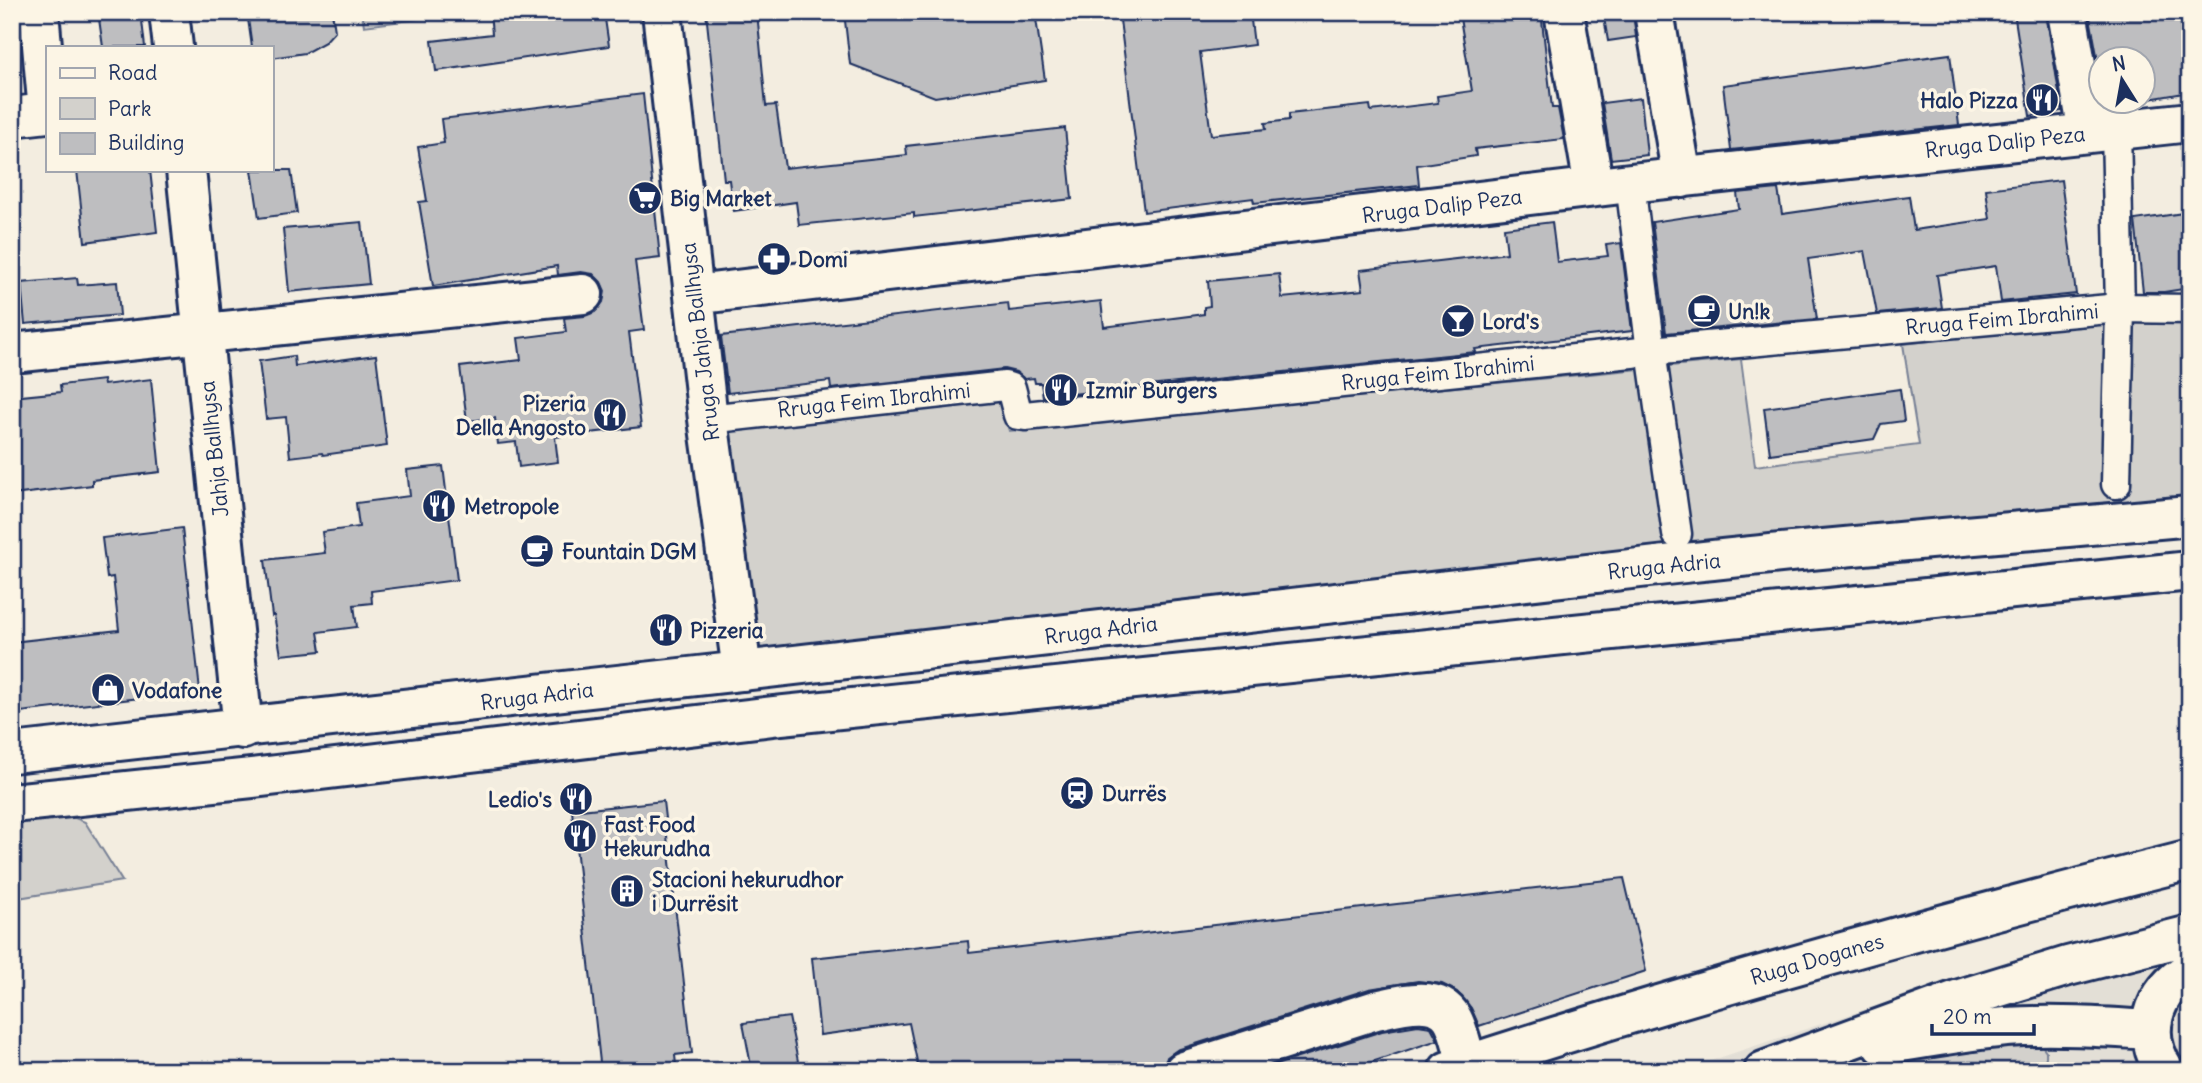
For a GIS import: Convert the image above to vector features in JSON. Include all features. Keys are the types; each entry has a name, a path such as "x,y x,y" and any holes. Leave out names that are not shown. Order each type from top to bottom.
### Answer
{"street":[{"path":"39,12 46,90"},
{"path":"169,12 173,46"},
{"name":"Rruga Jahja Ballhysa","path":"662,12 708,419 742,671"},
{"path":"1564,12 1612,185 1651,351 1677,534"},
{"path":"1654,12 1682,178"},
{"path":"2067,12 2102,132 2120,308 2116,484"},
{"path":"12,117 46,113"},
{"name":"Rruga Dalip Peza","path":"694,295 1612,185 2190,122"},
{"name":"Jahja Ballhysa","path":"186,172 243,729"},
{"path":"12,353 583,294"},
{"name":"Rruga Feim Ibrahimi","path":"708,419 1005,386 1011,388 1018,415 1025,416 1651,351 2120,308 2190,309"},
{"name":"Rruga Adria","path":"12,753 548,695 1681,563 2190,516"},
{"path":"12,803 252,778 773,716 2190,571"},
{"name":"Ruga Doganes","path":"1457,1068 1722,985 1893,937 2190,860"},
{"path":"1764,1071 1957,1000 2151,943 2190,935"},
{"path":"2151,943 2172,947 2190,959"},
{"path":"2165,1071 2156,1055 2151,1030 2154,1013 2161,996 2172,982 2190,971"},
{"path":"1184,1071 1376,1010 1408,1003 1427,1003 1444,1008 1453,1018 1457,1068"},
{"path":"1812,1055 1958,1032 2008,1027 2072,1026 2151,1030"}],"shaded area":[{"path":"2190,912 2190,1071 1680,1071 2002,964"}],"green space":[{"path":"362,12 476,12 364,26"},
{"path":"2104,318 2190,322 2190,510 755,657 725,430 1000,401 1009,431 1741,359 1755,466 1919,445 1903,344 1946,339 1946,332"},
{"path":"53,809 85,822 122,881 12,899 12,815"},
{"path":"2040,1043 2046,1051 2044,1061 2034,1067 2020,1070 1912,1071 1907,1058"}],"building":[{"path":"98,12 141,12 145,46 103,46"},
{"path":"247,12 332,12 335,31 325,42 305,53 273,58 273,46 252,46"},
{"path":"490,12 604,12 609,46 436,71 432,41 492,34"},
{"path":"706,12 757,12 766,106 776,105 785,168 907,155 906,146 1065,128 1072,199 914,217 914,213 799,225 796,202 733,211 729,180 724,180"},
{"path":"844,12 1035,12 1045,80 935,97 850,64"},
{"path":"1119,12 1250,12 1254,45 1200,52 1211,135 1266,129 1265,123 1289,120 1289,114 1370,105 1371,111 1438,103 1437,96 1472,91 1459,12 1541,12 1552,108 1558,108 1564,139 1475,149 1476,156 1417,165 1419,185 1254,203 1253,198 1144,212"},
{"path":"1603,12 1633,12 1636,37 1608,41"},
{"path":"2014,12 2046,12 2062,111 2030,116"},
{"path":"2089,12 2190,12 2190,92 2156,98 2156,46 2095,46"},
{"path":"1950,54 1959,125 1731,150 1723,85"},
{"path":"643,94 660,258 635,261 644,330 629,332 641,427 555,437 558,462 519,467 516,442 498,444 495,418 467,421 460,367 521,360 518,338 566,332 564,318 595,312 603,302 605,291 593,274 581,272 558,275 557,266 433,286 419,202 427,201 418,147 444,143 441,119"},
{"path":"1641,98 1647,155 1611,159 1602,103"},
{"path":"291,170 297,213 259,218 252,172"},
{"path":"77,172 150,172 157,232 85,242"},
{"path":"2061,180 2076,294 2001,302 1996,266 1937,275 1942,308 1877,314 1865,251 1808,259 1817,319 1666,333 1652,222 1739,209 1737,193 1778,189 1782,214 1909,196 1914,230 1990,219 1986,189"},
{"path":"2190,212 2190,288 2143,292 2135,220"},
{"path":"362,222 369,284 289,292 283,229"},
{"path":"1552,222 1557,262 1608,256 1606,245 1621,243 1632,331 1475,349 1476,352 1043,397 1041,383 1035,383 1034,378 1024,379 1016,372 1004,369 831,389 830,381 728,393 721,336 1008,303 1009,311 1101,301 1104,327 1204,314 1204,307 1210,306 1208,281 1279,274 1282,298 1363,290 1360,270 1507,253 1504,228"},
{"path":"77,278 78,285 117,282 120,315 25,324 21,283"},
{"path":"376,355 387,446 290,457 286,417 266,419 259,361 294,356 295,366"},
{"path":"151,379 160,472 92,480 92,485 12,495 12,397 61,392 60,385 103,380 104,385"},
{"path":"1900,389 1904,421 1881,424 1874,439 1770,454 1764,408"},
{"path":"443,466 457,580 371,591 372,603 354,605 357,627 318,632 321,651 281,655 274,615 272,616 265,560 325,553 322,532 359,527 356,503 410,496 407,470"},
{"path":"182,528 200,691 12,713 12,642 119,630 113,577 107,578 102,538"},
{"name":"Stacioni hekurudhor i Durrësit","path":"663,801 692,1053 675,1055 676,1065 631,1071 601,1071 572,811"},
{"path":"1624,878 1646,971 1479,1026 1471,1008 1457,992 1442,984 1418,981 1369,989 1177,1050 1167,1057 1163,1071 984,1071 983,1064 955,1071 919,1071 909,1023 820,1035 812,958 968,941 969,953"},
{"path":"789,1017 800,1071 752,1071 743,1023"},
{"path":"1418,1025 1431,1027 1438,1040 1345,1071 1257,1071 1382,1031"}],"place":[{"name":"Halo Pizza","path":"2042,100"},
{"name":"Big Market","path":"645,198"},
{"name":"Domi","path":"774,259"},
{"name":"Un!k","path":"1704,311"},
{"name":"Lord's","path":"1458,321"},
{"name":"Izmir Burgers","path":"1061,390"},
{"name":"Pizeria Della Angosto","path":"610,415"},
{"name":"Metropole","path":"439,506"},
{"name":"Fountain DGM","path":"537,551"},
{"name":"Pizzeria","path":"666,630"},
{"name":"Vodafone","path":"108,690"},
{"name":"Durrës","path":"1077,793"},
{"name":"Ledio's","path":"576,799"},
{"name":"Fast Food Hekurudha","path":"580,836"},
{"name":"Stacioni hekurudhor i Durrësit","path":"627,891"}]}
